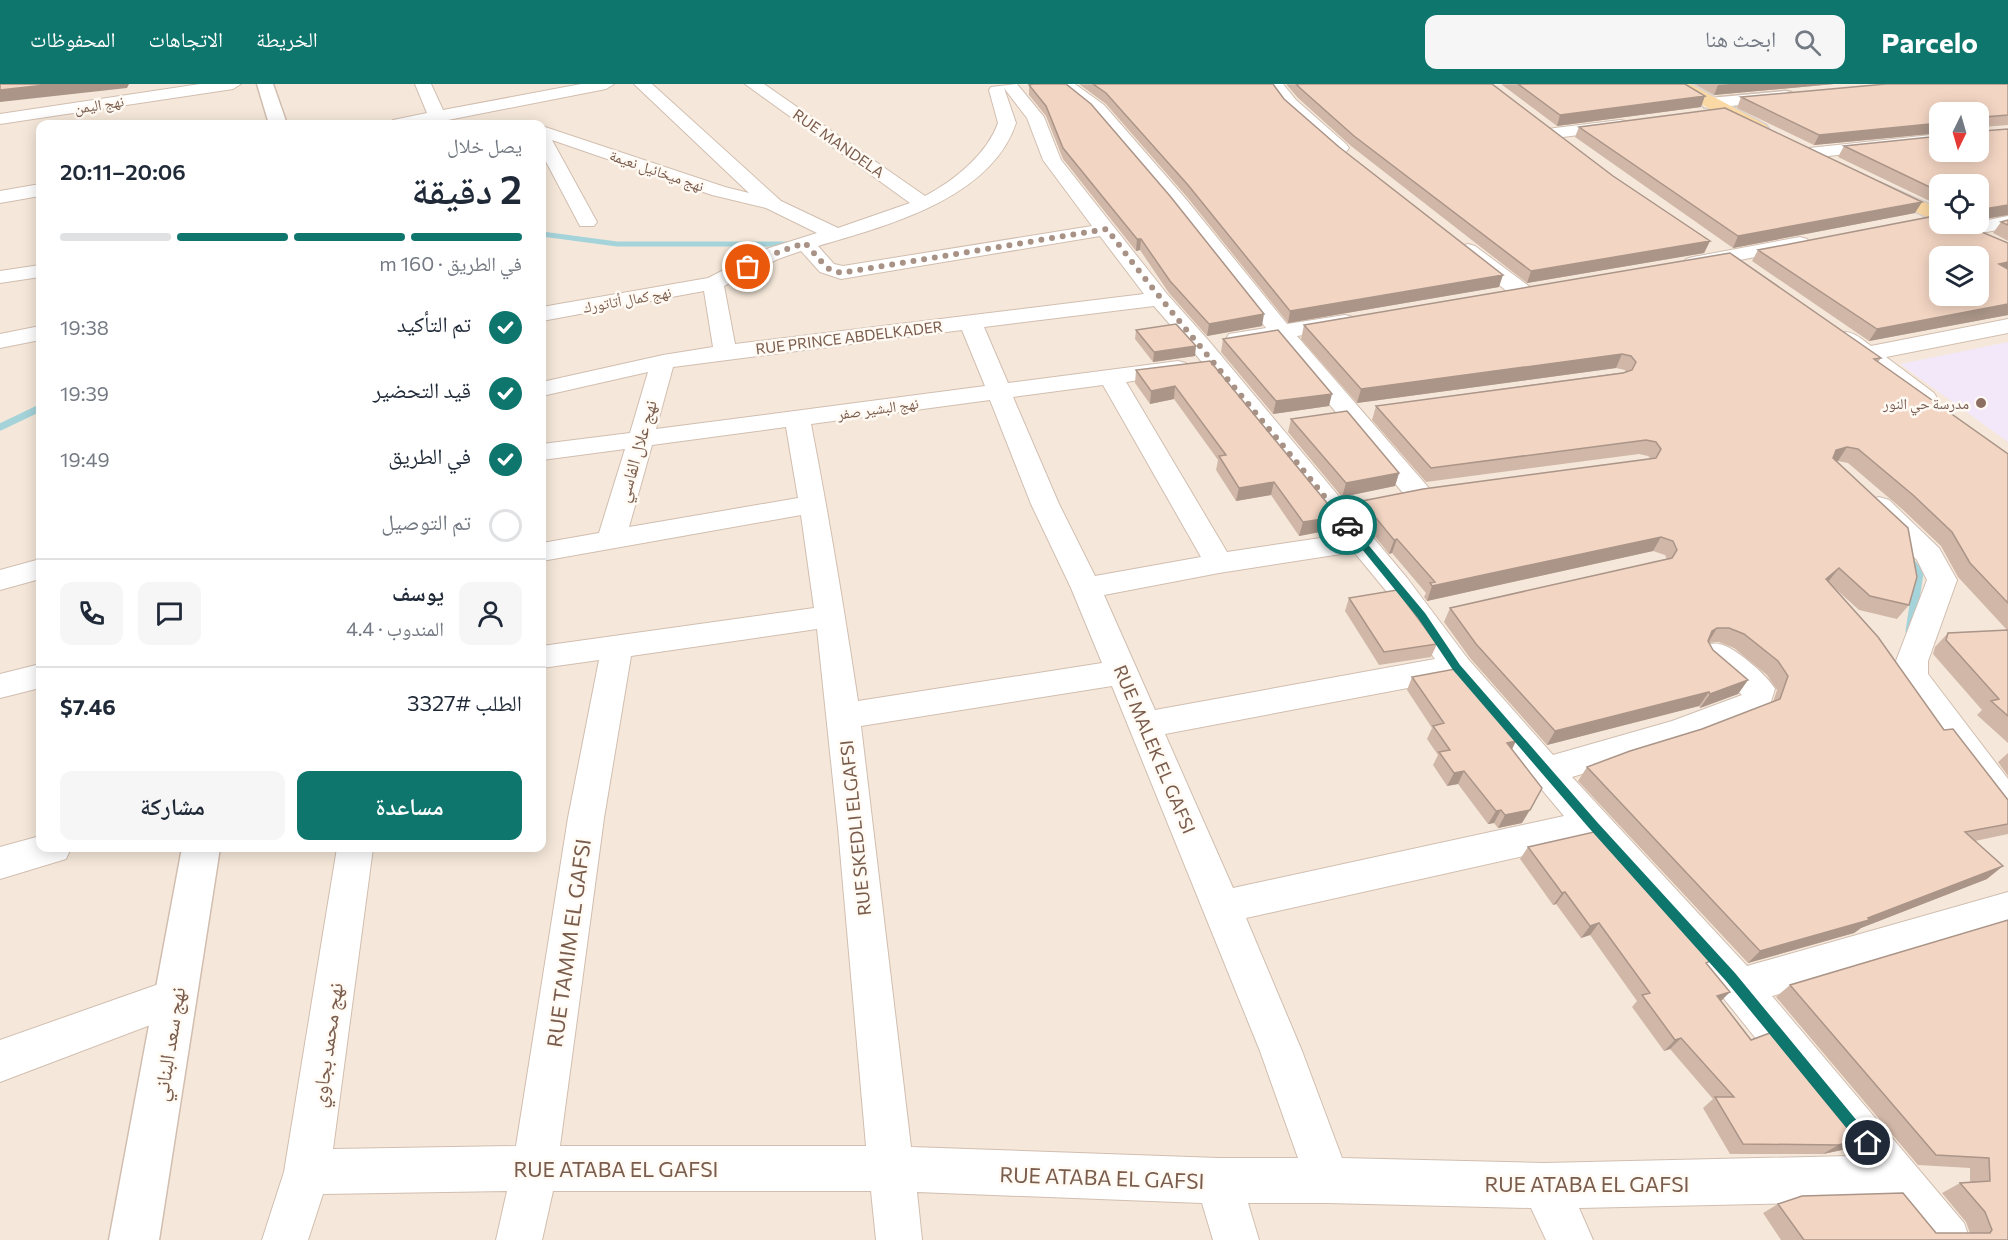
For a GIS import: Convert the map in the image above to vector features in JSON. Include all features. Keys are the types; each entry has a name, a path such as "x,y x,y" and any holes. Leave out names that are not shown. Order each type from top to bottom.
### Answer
{"main road":[{"path":"1677,84 1712,109 1841,169"},
{"path":"1862,180 1929,212"},
{"path":"1974,234 1997,245"}],"street":[{"path":"121,101 133,84"},
{"name":"نهج اليمن","path":"0,119 233,84"},
{"path":"265,84 277,120"},
{"path":"423,84 440,120"},
{"path":"444,120 509,103 539,90 606,84"},
{"path":"642,84 774,205 835,234"},
{"name":"RUE MANDELA","path":"753,84 924,204"},
{"path":"1065,84 1098,109 1178,202 1282,333 1362,411 1430,491 1334,509"},
{"path":"1275,84 1290,104 1353,159"},
{"path":"1000,86 1035,117 1052,160 1159,298 1360,542 1432,613 1457,667 1593,825 1739,987 1947,1240"},
{"name":"نهج كمال أتاتورك","path":"546,313 713,283 776,253 893,218 924,204 959,184 991,152 1004,132 1007,117 1000,86"},
{"path":"1712,109 1805,94"},
{"path":"509,103 524,117"},
{"path":"80,120 82,107"},
{"path":"1538,121 1573,147"},
{"path":"1555,134 1634,123"},
{"name":"نهج ميخائيل نعيمة","path":"546,132 719,191 774,205"},
{"path":"1809,153 1929,140"},
{"path":"546,145 587,222"},
{"path":"0,197 36,191"},
{"path":"1904,224 1929,219"},
{"path":"1989,224 2008,222"},
{"path":"805,243 827,268 841,273 1107,229"},
{"path":"1672,267 1720,250 1823,239"},
{"path":"1456,240 1522,292"},
{"path":"1720,250 1757,276"},
{"path":"0,277 36,272"},
{"path":"713,283 725,352"},
{"path":"1497,296 1545,288"},
{"name":"RUE PRINCE ABDELKADER","path":"546,389 663,362 725,352 1159,298"},
{"name":"نهج البشير صفر","path":"546,451 640,437 1000,392 1110,375 1208,355 1282,333 1370,318"},
{"name":"RUE MALEK EL GAFSI","path":"971,323 1045,504 1086,588 1123,672 1222,907 1281,1051 1328,1180"},
{"path":"1868,354 2008,326"},
{"path":"1831,328 1943,411"},
{"path":"0,341 36,334"},
{"name":"نهج علال الفاسي","path":"611,540 663,362"},
{"path":"1110,375 1220,563"},
{"path":"1264,425 1362,411"},
{"name":"RUE SKEDLI ELGAFSI","path":"797,419 814,504 832,616 899,1240"},
{"path":"1856,486 1892,517 1929,555 1942,580 1912,661 1912,676 2008,804"},
{"path":"546,551 814,504"},
{"path":"1086,588 1220,563 1360,542"},
{"path":"0,579 36,564"},
{"path":"546,656 832,616"},
{"name":"RUE TAMIM EL GAFSI","path":"519,1240 535,1168 586,819 616,647"},
{"path":"1547,770 1671,735 1731,714 1756,702 1759,689 1716,654"},
{"path":"1145,725 1457,667"},
{"path":"843,716 1123,672"},
{"path":"0,686 36,677"},
{"path":"1222,907 1593,825"},
{"path":"0,863 39,852"},
{"name":"نهج سعد البناني","path":"135,1240 200,852"},
{"name":"نهج محمد بجاوي","path":"285,1240 307,1172 354,852"},
{"path":"1739,987 2008,909"},
{"path":"0,1061 176,997"},
{"name":"RUE ATABA EL GAFSI","path":"307,1172 535,1168 891,1169 1218,1181 1328,1180 1544,1186 1896,1178"},
{"path":"1218,1181 1236,1240"},
{"path":"1544,1186 1570,1240"}],"shaded area":[{"path":"0,84 2008,84 2008,1240 0,1240"},
{"name":"مدرسة حي النور","path":"2008,342 2008,442 1900,364"}],"building":[{"path":"0,84 54,84 0,90"},
{"path":"1066,84 1091,104 1170,196 1264,314 1209,324 1170,281 1141,239 1137,239 1063,148 1046,106 1029,85"},
{"path":"1093,84 1273,84 1284,99 1339,147 1503,275 1290,311 1188,185 1106,93"},
{"path":"1296,84 1492,84 1613,176 1710,241 1531,271 1354,136"},
{"path":"1518,84 1685,84 1705,96 1560,115"},
{"path":"1886,84 2008,84 2008,115 1989,117 1989,102 1929,102 1929,124 1819,135 1741,97"},
{"path":"1725,108 1922,202 1738,236 1579,127"},
{"path":"2008,129 2008,205 1989,208 1989,174 1929,174 1929,187 1844,146 1929,137 1929,162 1989,162 1989,131"},
{"path":"1929,217 1929,234 1987,234 2008,243 2008,262 1999,264 2008,269 2008,304 1877,329 1758,250"},
{"path":"1730,253 1881,358 1874,359 2008,454 2008,603 1970,563 1952,532 1913,495 1858,449 1847,447 1836,450 1833,458 1908,528 1917,577 1909,605 1870,596 1839,568 1826,579 1878,637 1944,730 1953,729 2008,800 2008,824 1965,832 2003,866 1868,918 1869,920 1760,951 1587,767 1702,729 1780,699 1788,676 1778,661 1744,634 1729,628 1717,628 1712,631 1708,641 1713,650 1748,680 1710,694 1709,692 1555,731 1476,644 1450,608 1672,558 1677,550 1673,541 1661,537 1432,586 1430,583 1435,582 1397,539 1394,540 1362,501 1423,489 1656,458 1661,449 1656,442 1646,440 1431,468 1376,406 1623,373 1632,370 1636,362 1631,356 1622,354 1361,389 1304,325"},
{"path":"1176,324 1196,346 1154,352 1136,330"},
{"path":"1278,330 1332,394 1276,401 1223,339"},
{"path":"1210,361 1332,509 1329,518 1303,522 1274,482 1239,488 1219,456 1226,455 1175,386 1151,391 1136,370"},
{"path":"1347,411 1399,473 1346,483 1291,419"},
{"path":"1397,590 1437,644 1384,652 1349,598"},
{"path":"2008,630 2008,716 1991,701 1999,699 1946,640 1948,633"},
{"path":"1455,669 1516,741 1507,743 1542,788 1530,810 1505,815 1501,810 1496,811 1464,771 1454,773 1439,752 1450,750 1433,726 1444,723 1412,677"},
{"path":"1594,832 1710,961 1706,963 1730,992 1717,996 1751,1040 1770,1033 1857,1140 1838,1145 1743,1144 1715,1097 1734,1097 1681,1038 1675,1040 1642,995 1650,993 1599,923 1590,926 1528,847"},
{"path":"2008,920 2008,1240 1804,1240 1778,1204 1802,1196 1903,1193 1936,1233 1990,1233 1992,1230 1985,1212 1960,1183 1990,1181 1989,1158 1936,1155 1790,985"}],"waterway":[{"path":"546,235 617,244 790,244"},
{"path":"0,427 36,410"},
{"path":"1908,559 1919,573 1910,631"}],"way so far":[{"path":"748,267 776,253 805,243 827,268 841,273 1107,229 1159,298 1347,525"}],"place":[{"name":"مدرسة حي النور","path":"1981,403"}],"route":[{"path":"1347,525 1421,615 1457,667 1593,825 1731,977 1868,1143"}]}
